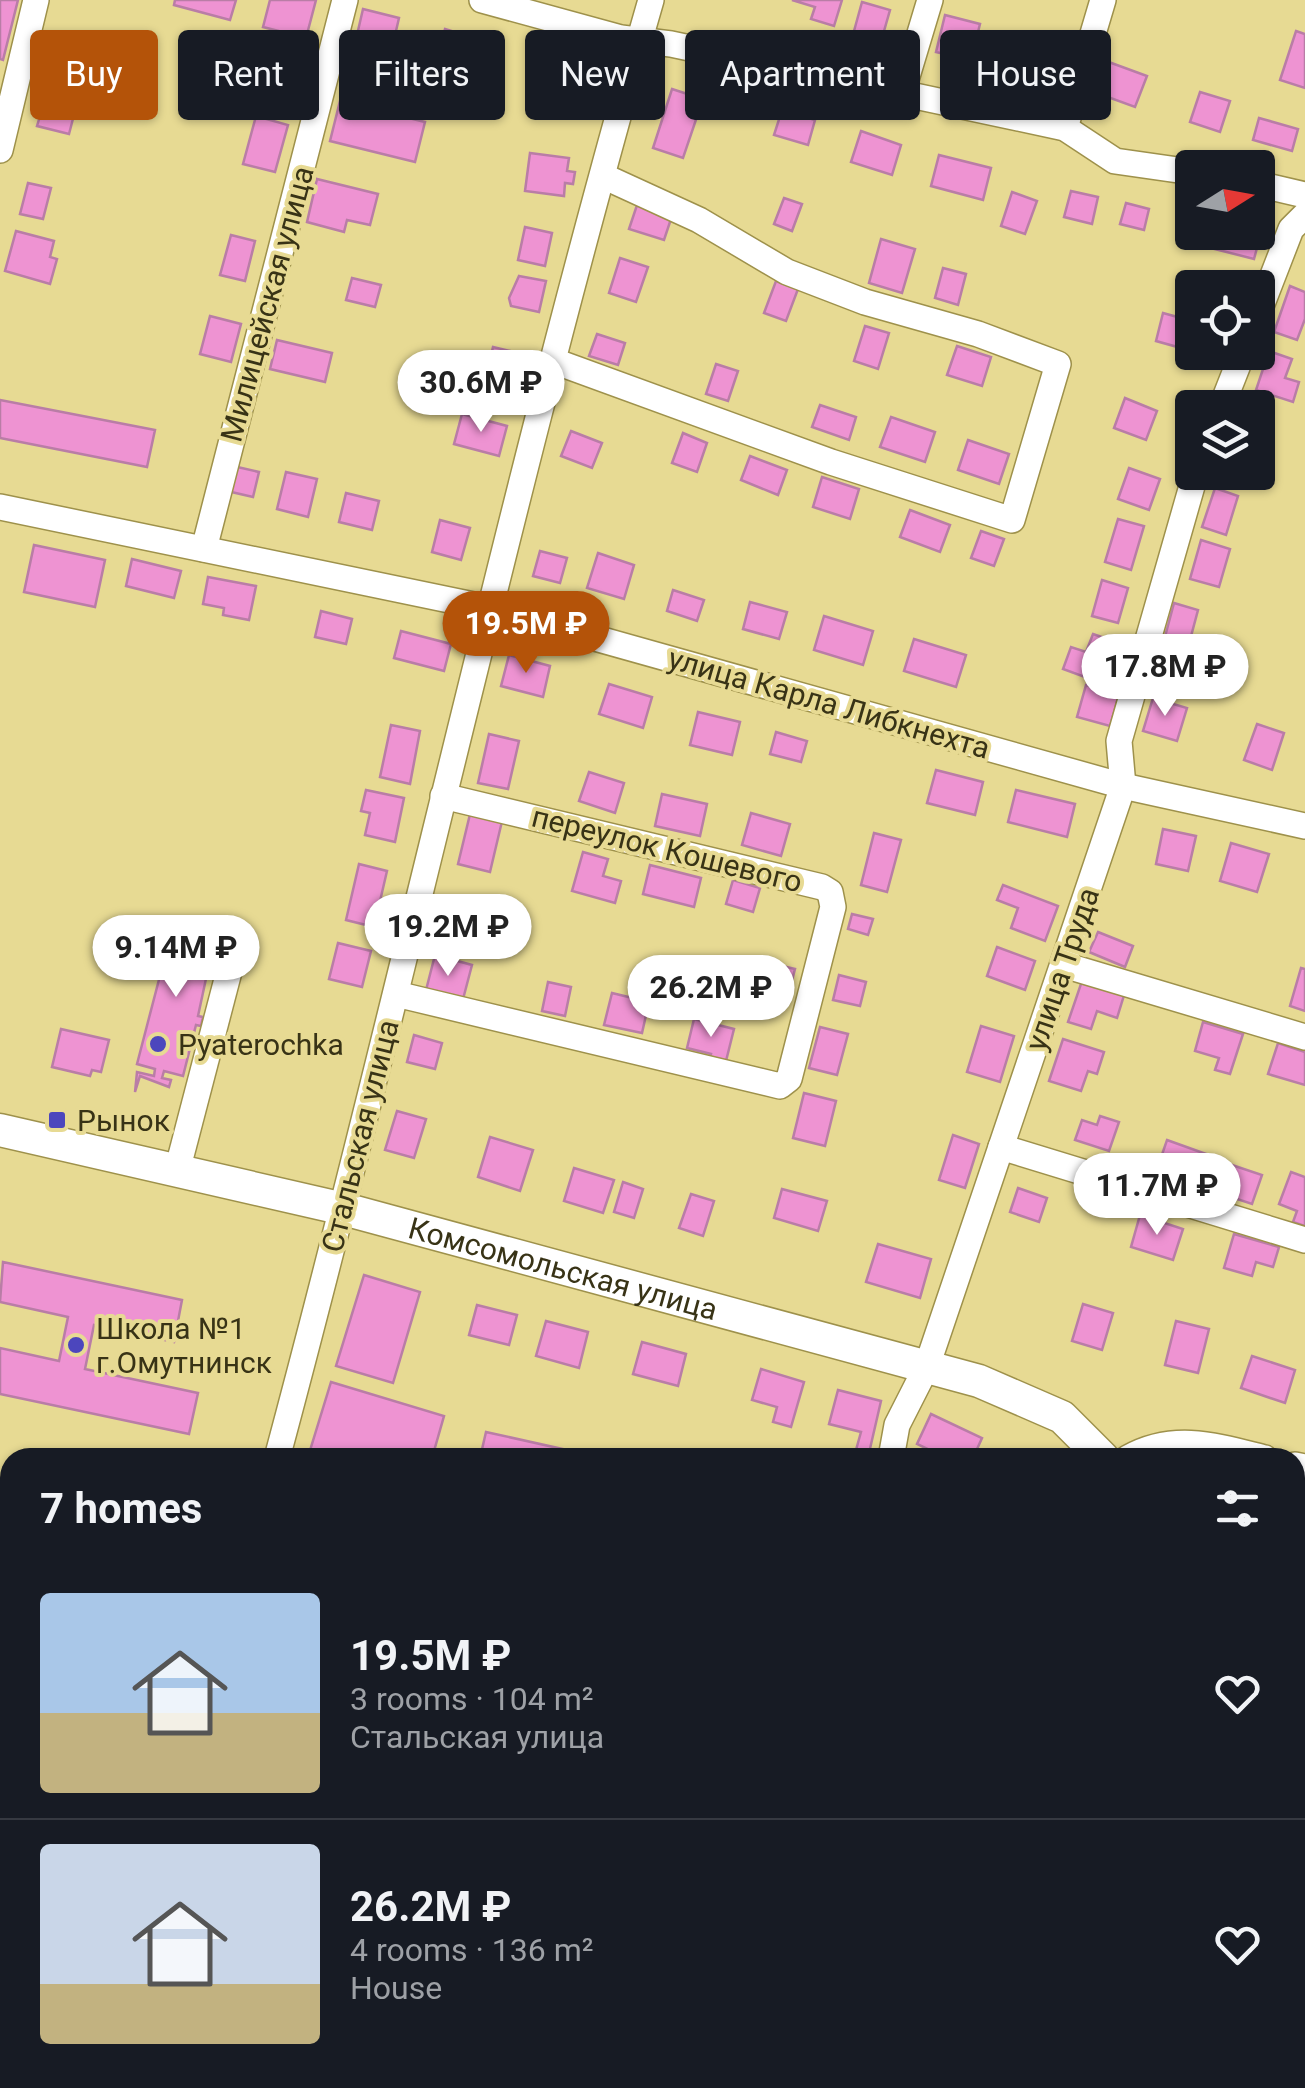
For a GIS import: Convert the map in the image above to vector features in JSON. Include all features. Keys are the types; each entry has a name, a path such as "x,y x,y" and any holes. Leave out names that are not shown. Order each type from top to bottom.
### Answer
{"main road":[{"name":"Комсомольская улица","path":"0,1130 344,1209 979,1381 1062,1417 1092,1448"}],"street":[{"path":"0,150 36,0"},
{"name":"Милицейская улица","path":"204,550 345,0"},
{"path":"482,0 598,30"},
{"name":"Стальская улица","path":"643,30 652,0"},
{"path":"920,34 930,0"},
{"path":"1065,128 1103,0"},
{"path":"920,98 1065,128 1115,160 1175,169"},
{"name":"Стальская улица","path":"279,1448 344,1209 488,608 618,120"},
{"path":"554,361 849,468 1012,520 1058,364 978,334 865,302 788,272 699,220 603,176"},
{"path":"1275,188 1305,195"},
{"path":"1275,270 1290,229 1305,215"},
{"name":"улица Труда","path":"893,1448 898,1425 927,1366 1123,786 1119,741 1191,490"},
{"name":"улица Карла Либкнехта","path":"0,508 488,608 1123,786 1305,826"},
{"name":"переулок Кошевого","path":"396,994 780,1086 790,1079 833,907 830,892 822,887 443,796"},
{"path":"177,1171 236,941"},
{"path":"1064,965 1305,1036"},
{"path":"1001,1147 1305,1240"},
{"path":"1162,1448 1182,1442 1213,1448"}],"building":[{"path":"0,0 18,0 3,60 0,59"},
{"path":"175,0 236,0 230,20 174,5"},
{"path":"270,0 316,0 308,30 263,27"},
{"path":"792,0 842,0 834,26 811,19 815,7"},
{"path":"862,2 890,10 884,30 854,30"},
{"path":"363,9 399,18 396,30 358,30"},
{"path":"945,15 980,24 978,30 941,30"},
{"path":"1296,31 1305,34 1305,88 1280,80"},
{"path":"1111,63 1147,76 1135,107 1111,98"},
{"path":"672,89 685,93 685,120 696,120 683,158 653,148"},
{"path":"1200,92 1230,101 1220,132 1190,122"},
{"path":"339,105 339,120 425,122 415,162 330,141"},
{"path":"1259,118 1298,129 1292,151 1253,140"},
{"path":"39,120 73,120 69,134 37,126"},
{"path":"255,120 288,125 275,172 243,164"},
{"path":"779,120 815,120 808,145 774,135"},
{"path":"861,131 901,145 892,175 851,162"},
{"path":"530,153 569,158 567,171 575,172 573,184 565,183 564,196 525,191"},
{"path":"939,155 991,168 983,200 931,186"},
{"path":"317,179 378,194 370,225 347,220 344,232 307,222"},
{"path":"28,183 51,188 43,219 20,214"},
{"path":"1071,191 1098,197 1092,224 1064,217"},
{"path":"1012,192 1037,201 1025,234 1001,226"},
{"path":"784,198 802,204 792,231 774,224"},
{"path":"638,202 673,213 664,240 629,229"},
{"path":"1126,203 1149,209 1144,230 1120,224"},
{"path":"525,227 552,233 545,266 518,260"},
{"path":"16,231 54,241 50,257 57,259 50,284 5,271"},
{"path":"231,235 255,241 245,281 220,275"},
{"path":"881,239 915,249 902,293 869,283"},
{"path":"1219,250 1256,250 1254,259"},
{"path":"620,258 648,267 636,302 609,293"},
{"path":"943,268 966,274 958,305 935,298"},
{"path":"519,276 546,281 539,312 511,306 509,298"},
{"path":"352,278 381,285 375,307 346,300"},
{"path":"776,281 798,289 786,321 764,313"},
{"path":"1290,286 1305,292 1305,319 1297,340 1275,329"},
{"path":"1163,313 1175,316 1175,346 1156,341"},
{"path":"210,316 241,324 231,362 200,354"},
{"path":"865,326 889,333 878,369 854,361"},
{"path":"597,334 625,343 618,365 589,356"},
{"path":"277,340 332,353 325,382 270,369"},
{"path":"957,346 991,357 982,386 947,375"},
{"path":"493,347 519,353 513,383 486,377"},
{"path":"1275,353 1292,359 1285,378 1299,382 1293,402 1275,396 1275,390 1256,390 1263,370 1275,370"},
{"path":"716,364 738,371 728,401 706,394"},
{"path":"1125,398 1157,411 1146,440 1114,428"},
{"path":"0,400 155,430 147,467 0,438"},
{"path":"820,405 856,417 849,440 812,427"},
{"path":"462,414 507,426 499,456 454,444"},
{"path":"891,417 935,432 925,462 880,447"},
{"path":"571,431 602,443 592,468 561,456"},
{"path":"683,433 707,443 697,472 672,463"},
{"path":"968,440 1009,454 999,484 958,470"},
{"path":"750,456 787,470 778,495 741,480"},
{"path":"233,466 259,472 253,497 227,491"},
{"path":"1129,468 1160,479 1149,510 1118,499"},
{"path":"286,472 317,479 308,517 277,509"},
{"path":"822,477 859,489 850,519 813,507"},
{"path":"1214,490 1238,496 1226,535 1202,527"},
{"path":"346,493 379,501 372,530 339,522"},
{"path":"910,510 950,525 940,552 900,537"},
{"path":"1118,519 1144,526 1131,570 1105,562"},
{"path":"440,520 470,528 461,560 432,552"},
{"path":"981,531 1004,539 994,566 971,558"},
{"path":"1201,540 1230,549 1219,587 1190,579"},
{"path":"34,545 105,560 95,607 24,592"},
{"path":"540,551 567,558 560,583 533,576"},
{"path":"598,553 634,565 624,599 587,588"},
{"path":"132,559 181,571 174,598 126,586"},
{"path":"208,577 256,586 249,620 223,615 224,608 203,604"},
{"path":"1102,580 1128,588 1118,623 1092,616"},
{"path":"673,590 704,600 697,621 667,611"},
{"path":"750,602 787,612 779,639 743,629"},
{"path":"1174,603 1198,610 1186,655 1162,648"},
{"path":"321,611 352,619 346,644 315,637"},
{"path":"824,616 873,631 863,665 814,650"},
{"path":"401,631 451,644 444,671 394,658"},
{"path":"1093,634 1116,642 1101,683 1063,669 1071,647 1086,652"},
{"path":"914,639 966,655 956,687 904,671"},
{"path":"509,655 550,666 543,697 501,686"},
{"path":"609,684 652,697 643,728 599,714"},
{"path":"1086,685 1119,694 1110,726 1077,717"},
{"path":"1153,698 1187,708 1177,741 1143,731"},
{"path":"698,712 740,722 732,755 690,745"},
{"path":"1257,724 1284,733 1272,770 1244,760"},
{"path":"391,725 420,731 410,784 380,777"},
{"path":"776,732 807,741 801,762 770,754"},
{"path":"489,734 519,741 508,789 478,783"},
{"path":"936,770 983,782 975,815 927,803"},
{"path":"589,772 624,783 615,813 579,801"},
{"path":"366,790 404,798 395,842 365,835 370,813 361,811"},
{"path":"1016,790 1075,804 1067,837 1008,822"},
{"path":"662,794 707,804 700,836 655,826"},
{"path":"471,810 503,817 490,872 458,864"},
{"path":"751,813 790,824 781,856 742,845"},
{"path":"1163,829 1196,836 1188,871 1156,864"},
{"path":"874,833 901,840 887,892 861,885"},
{"path":"1231,843 1269,854 1257,892 1220,881"},
{"path":"583,852 608,859 603,876 621,881 615,903 572,891"},
{"path":"359,864 387,871 374,927 346,920"},
{"path":"650,865 701,878 694,907 643,894"},
{"path":"733,880 760,888 753,912 726,904"},
{"path":"1003,885 1058,906 1045,941 1011,928 1018,908 997,900"},
{"path":"451,907 491,918 482,948 442,937"},
{"path":"852,914 873,919 868,935 848,929"},
{"path":"167,919 216,932 198,1016 203,1017 201,1026 196,1025 183,1076 164,1071 162,1078 171,1080 169,1087 140,1076 135,1092 137,1072 154,1076 155,1069 137,1064 162,968 155,966"},
{"path":"1098,932 1133,946 1125,967 1089,952"},
{"path":"338,943 371,951 362,987 329,979"},
{"path":"997,947 1035,961 1025,990 987,976"},
{"path":"435,955 472,965 462,1003 425,994"},
{"path":"765,962 795,969 789,992 759,984"},
{"path":"1301,968 1305,969 1305,1011 1290,1006"},
{"path":"839,975 866,982 860,1006 833,1000"},
{"path":"1083,978 1125,992 1117,1018 1097,1011 1091,1029 1068,1022"},
{"path":"548,982 571,987 565,1016 542,1011"},
{"path":"612,993 649,1002 642,1033 604,1025"},
{"path":"694,1019 734,1029 725,1065 709,1061 711,1054 687,1048"},
{"path":"1203,1022 1243,1034 1230,1074 1215,1070 1219,1058 1195,1051"},
{"path":"981,1026 1014,1036 1000,1082 967,1072"},
{"path":"820,1027 848,1034 837,1075 809,1068"},
{"path":"61,1029 109,1040 101,1072 92,1070 90,1076 52,1067"},
{"path":"414,1035 442,1043 435,1069 407,1062"},
{"path":"1063,1039 1104,1052 1097,1074 1088,1071 1081,1091 1049,1081"},
{"path":"1278,1043 1305,1052 1305,1085 1268,1074"},
{"path":"804,1093 836,1101 825,1146 793,1138"},
{"path":"397,1111 426,1119 414,1158 385,1150"},
{"path":"1100,1116 1119,1122 1109,1151 1075,1140 1082,1120 1097,1125"},
{"path":"953,1135 979,1144 965,1188 939,1180"},
{"path":"490,1137 533,1150 520,1191 478,1177"},
{"path":"1167,1140 1209,1155 1198,1186 1156,1172"},
{"path":"1226,1163 1262,1175 1252,1204 1216,1192"},
{"path":"574,1168 614,1180 603,1213 564,1201"},
{"path":"1291,1172 1305,1177 1305,1226 1293,1222 1297,1211 1279,1204"},
{"path":"623,1182 643,1189 634,1218 614,1212"},
{"path":"1018,1188 1047,1198 1039,1222 1010,1212"},
{"path":"782,1189 827,1201 818,1231 774,1218"},
{"path":"691,1194 714,1201 703,1236 679,1228"},
{"path":"1140,1215 1183,1229 1173,1260 1131,1247"},
{"path":"1234,1234 1279,1247 1273,1267 1256,1262 1252,1276 1224,1268"},
{"path":"878,1244 931,1259 920,1298 866,1282"},
{"name":"Школа №1 г.Омутнинск","path":"3,1262 182,1300 174,1342 94,1325 85,1369 198,1393 189,1434 0,1394 0,1348 59,1361 68,1317 0,1302"},
{"path":"364,1275 420,1292 393,1383 336,1366"},
{"path":"1083,1304 1113,1313 1102,1350 1072,1341"},
{"path":"477,1305 517,1315 509,1345 469,1335"},
{"path":"546,1321 588,1332 579,1368 536,1356"},
{"path":"1176,1321 1209,1329 1198,1373 1165,1365"},
{"path":"642,1342 686,1354 678,1386 633,1374"},
{"path":"1252,1356 1295,1370 1285,1403 1241,1388"},
{"path":"761,1369 804,1382 791,1427 773,1422 777,1407 752,1400"},
{"path":"331,1382 444,1416 435,1448 311,1448"},
{"path":"838,1390 881,1401 870,1448 857,1448 861,1432 829,1424"},
{"path":"931,1414 982,1438 978,1448 925,1448 917,1444"},
{"path":"486,1432 558,1448 482,1448"}],"place":[{"name":"Pyaterochka","path":"158,1044"},
{"name":"Рынок","path":"57,1120"},
{"name":"Школа №1 г.Омутнинск","path":"76,1345"}]}
